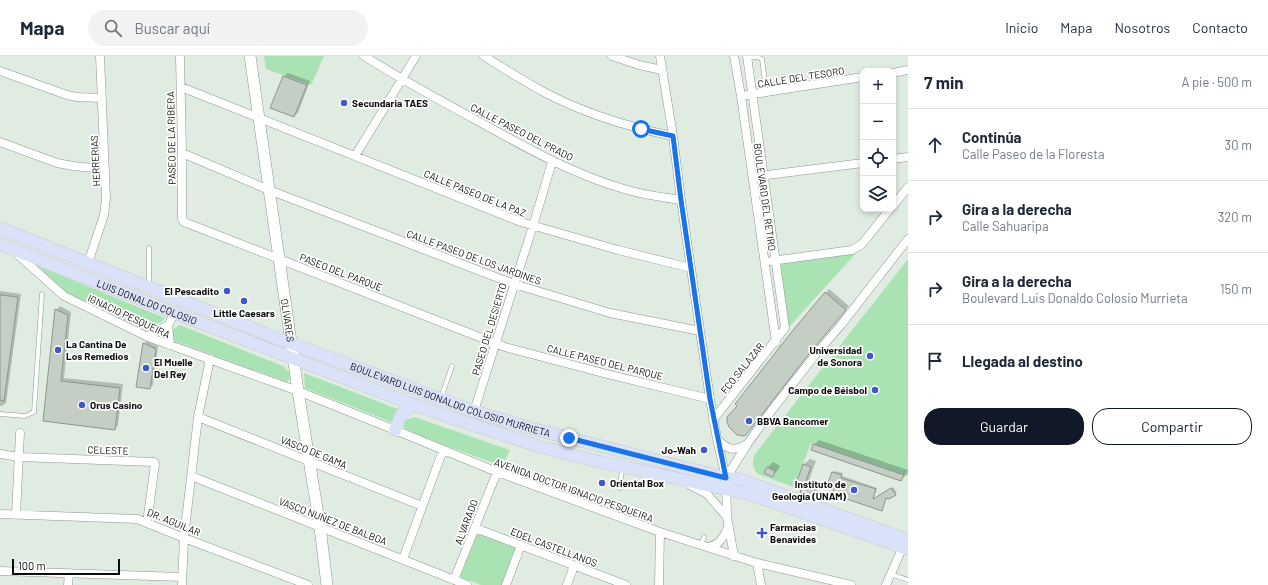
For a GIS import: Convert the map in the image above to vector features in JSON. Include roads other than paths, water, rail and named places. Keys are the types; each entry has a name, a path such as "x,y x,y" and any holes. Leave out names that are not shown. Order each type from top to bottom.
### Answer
{"main road":[{"name":"OLIVARES","path":"250,56 278,259 320,527 327,585"},
{"name":"LUIS DONALDO COLOSIO","path":"0,228 291,343"},
{"name":"LUIS DONALDO COLOSIO","path":"0,244 294,359"},
{"path":"260,346 267,342 269,335"},
{"name":"BOULEVARD LUIS DONALDO COLOSIO MURRIETA","path":"291,343 474,411 726,484 752,495 906,544"},
{"name":"BOULEVARD LUIS DONALDO COLOSIO MURRIETA","path":"294,359 412,404 538,446 668,477 726,484 739,480 754,484 906,544"},
{"path":"395,430 402,415 412,404"}],"street":[{"name":"HERRERIAS","path":"88,263 104,214 106,199 106,169 101,98 100,56"},
{"name":"PASEO DE LA RIBERA","path":"180,56 182,219"},
{"name":"CALLE PASEO DEL PRADO","path":"364,56 402,80 552,162 604,183 640,194 681,200"},
{"path":"355,156 416,56"},
{"path":"484,56 564,102 613,121 673,136"},
{"path":"612,56 662,70"},
{"path":"660,56 673,136 713,420 726,484 727,517 734,556"},
{"name":"BOULEVARD DEL RETIRO","path":"734,56 776,342"},
{"name":"BOULEVARD DEL RETIRO","path":"747,57 785,328"},
{"path":"896,72 908,70"},
{"path":"0,71 67,95 101,98"},
{"name":"CALLE DEL TESORO","path":"741,96 860,77"},
{"name":"CALLE PASEO DE LA PAZ","path":"180,87 533,226 618,250 691,268"},
{"path":"0,142 57,163 106,169"},
{"name":"CALLE PASEO DE LOS JARDINES","path":"182,153 269,190 514,284 610,313 700,331"},
{"path":"896,159 908,157"},
{"name":"PASEO DEL DESIERTO","path":"474,411 552,162"},
{"path":"752,177 860,163"},
{"path":"896,202 908,187"},
{"path":"764,262 852,250 857,248 862,244 888,212"},
{"name":"PASEO DEL PARQUE","path":"182,219 184,222 495,343"},
{"path":"726,484 748,443 811,360 841,325 908,239"},
{"name":"IGNACIO PESQUEIRA","path":"12,249 64,296 148,337 298,391"},
{"path":"148,337 168,325 175,313"},
{"path":"168,325 170,345"},
{"name":"FCO SALAZAR","path":"713,420 776,342 785,328"},
{"name":"CALLE PASEO DEL PARQUE","path":"495,343 607,374 710,399"},
{"path":"0,571 69,573 182,581 184,538 198,417 210,359"},
{"name":"AVENIDA DOCTOR IGNACIO PESQUEIRA","path":"298,391 497,472 614,512 660,532 757,563 851,585"},
{"name":"VASCO DE GAMA","path":"198,417 422,506"},
{"path":"16,514 20,434"},
{"path":"717,439 722,444 733,449 738,449 748,443"},
{"path":"403,559 443,450"},
{"name":"CELESTE","path":"0,454 19,457 154,462 155,464 147,523"},
{"name":"ALVARADO","path":"454,580 497,472"},
{"name":"VASCO NUÑEZ DE BALBOA","path":"191,476 467,585"},
{"path":"668,477 695,487 707,494 727,517"},
{"path":"727,517 730,501 736,496 752,495"},
{"name":"DR. AGUILAR","path":"0,514 133,518 308,585"},
{"path":"704,546 712,547 721,540 728,526"},
{"name":"EDEL CASTELLANOS","path":"475,528 626,585"},
{"path":"659,585 660,532"},
{"path":"886,585 906,544"},
{"path":"506,585 521,545"},
{"path":"757,563 761,585"},
{"path":"567,585 574,566"},
{"path":"68,585 69,573"}],"lane":[{"path":"747,57 757,57 762,59 765,81"},
{"path":"149,248 150,287"},
{"path":"0,414 25,416 34,412 42,294"},
{"path":"441,399 452,366"},
{"path":"620,488 622,467"},
{"path":"704,537 704,546"},
{"path":"891,574 908,580"}],"place":[{"name":"Secundaria TAES","path":"344,103"},
{"name":"El Pescadito","path":"227,291"},
{"name":"Little Caesars","path":"244,301"},
{"name":"La Cantina De Los Remedios","path":"58,350"},
{"name":"Universidad de Sonora","path":"870,356"},
{"name":"El Muelle Del Rey","path":"146,368"},
{"name":"Campo de Béisbol","path":"875,390"},
{"name":"Orus Casino","path":"82,405"},
{"name":"BBVA Bancomer","path":"749,421"},
{"name":"Jo-Wah","path":"704,450"},
{"name":"Oriental Box","path":"602,483"},
{"name":"Instituto de Geología (UNAM)","path":"854,490"},
{"name":"Farmacias Benavides","path":"762,533"}]}
